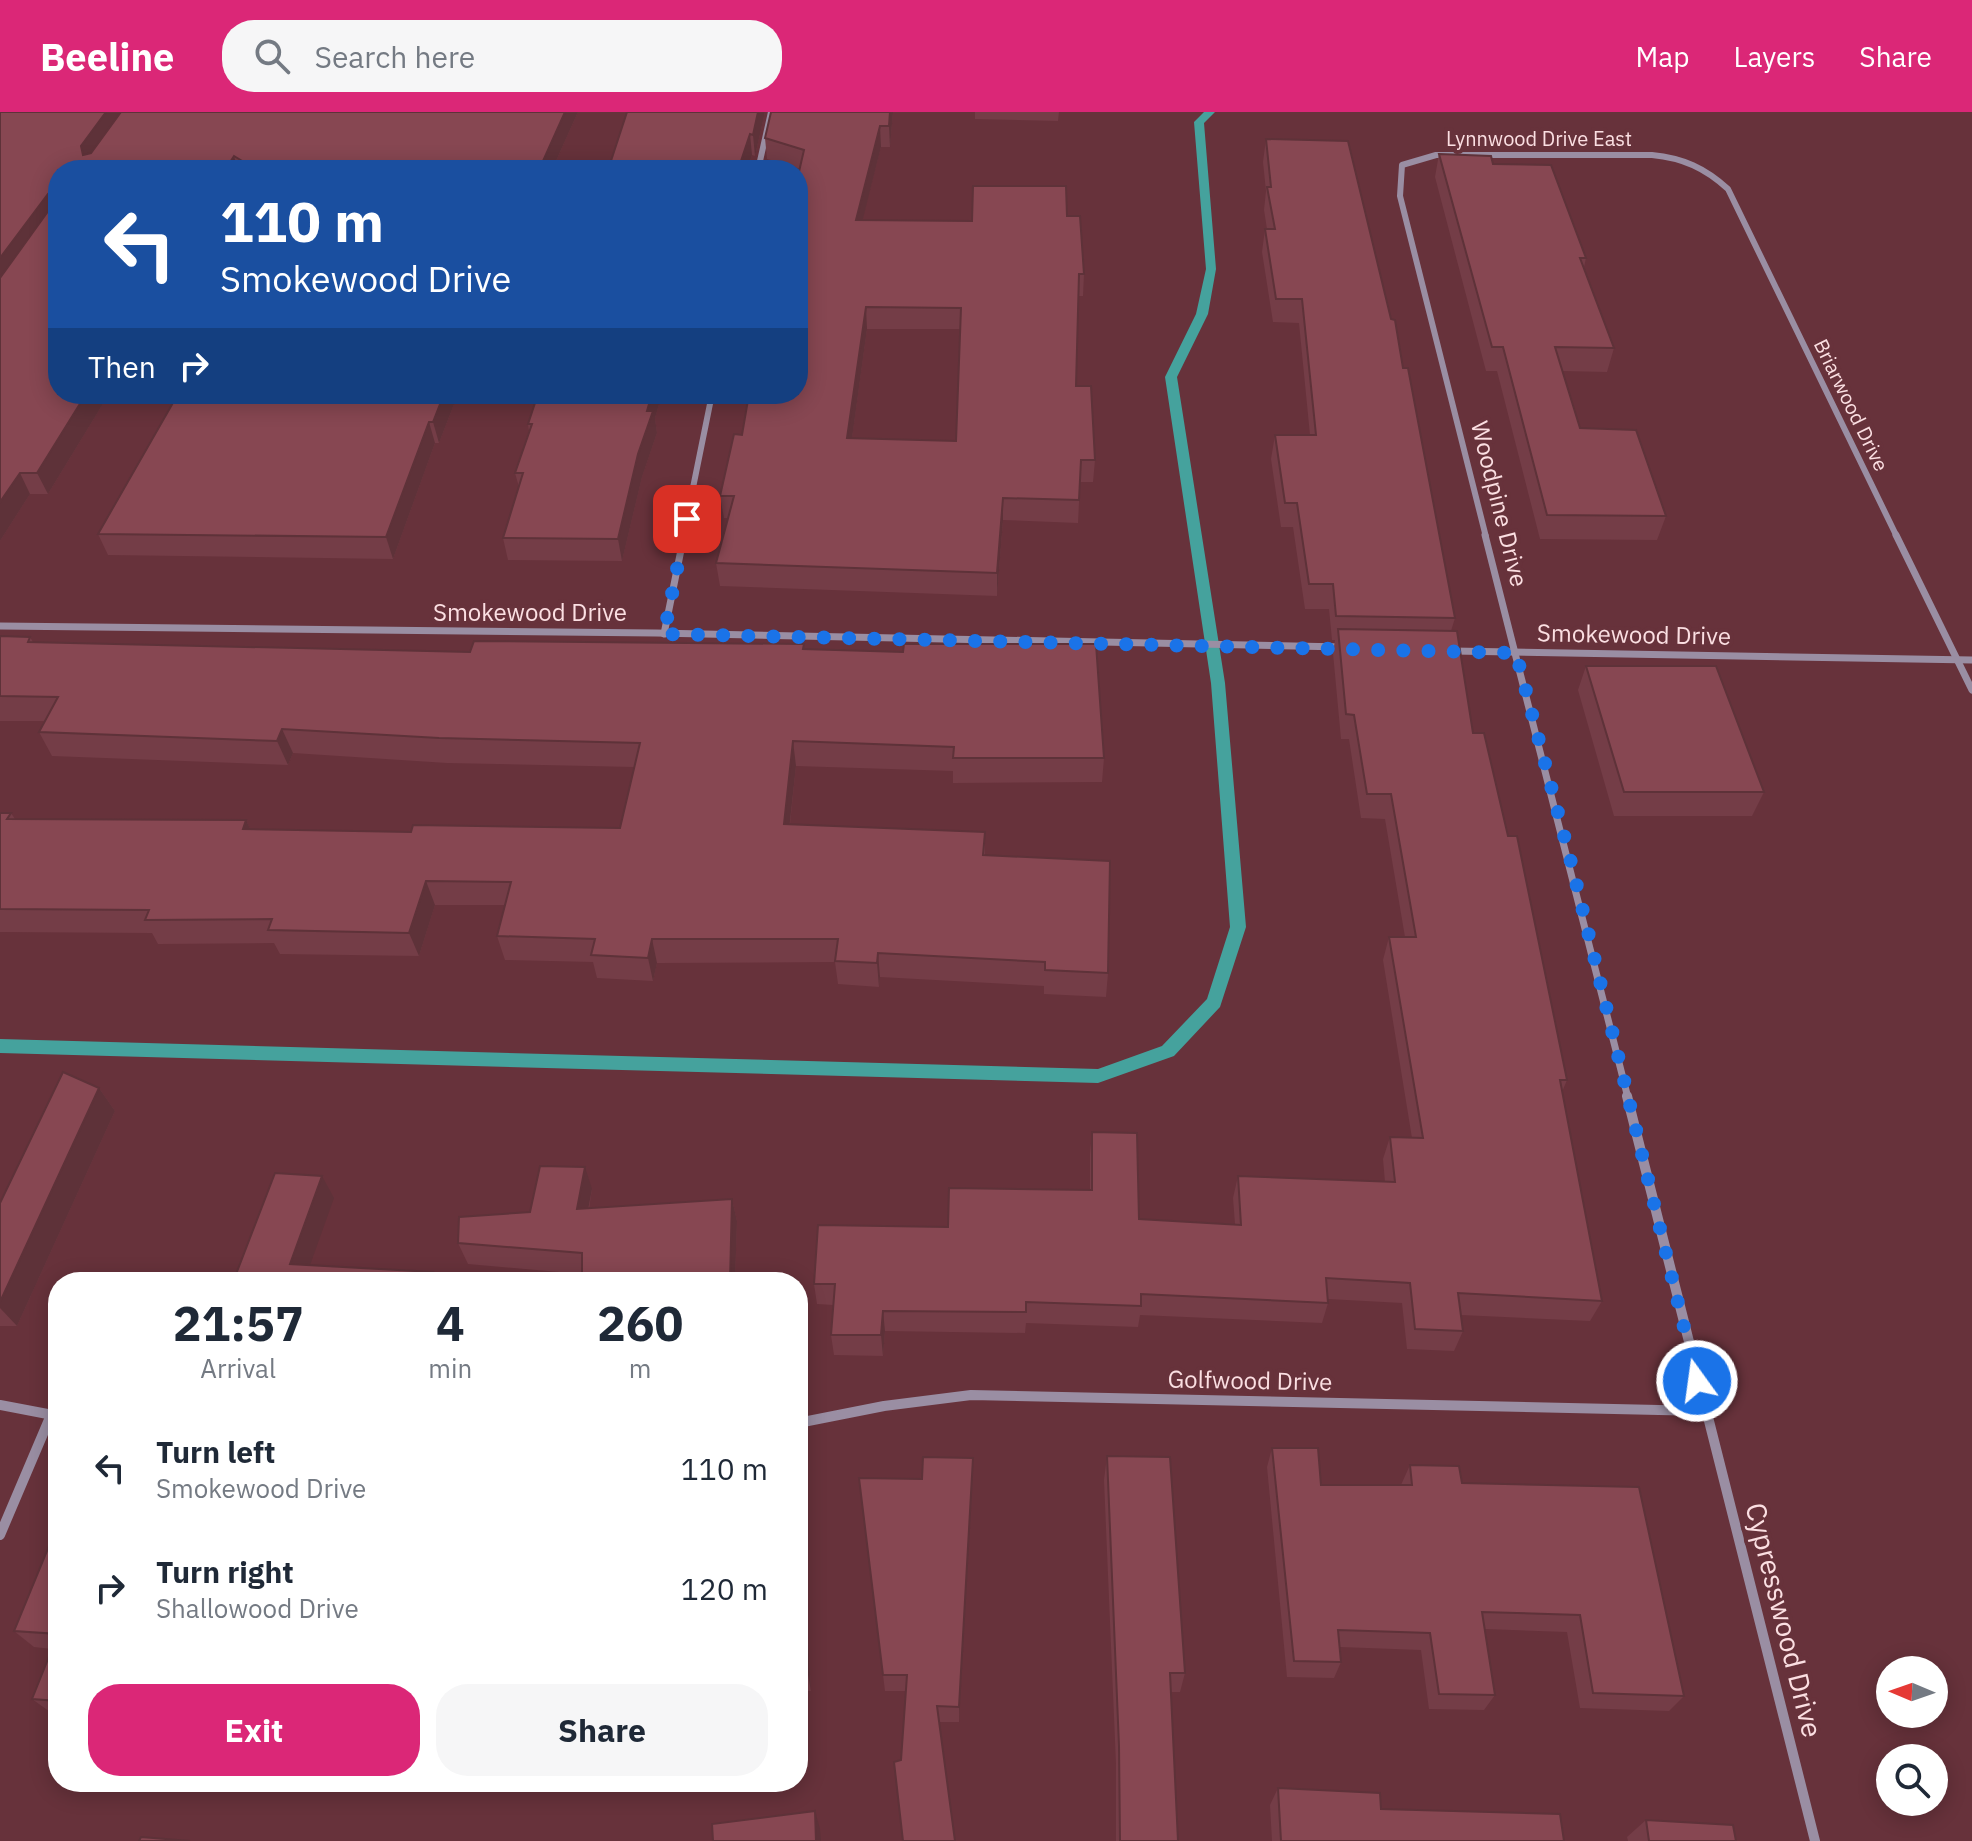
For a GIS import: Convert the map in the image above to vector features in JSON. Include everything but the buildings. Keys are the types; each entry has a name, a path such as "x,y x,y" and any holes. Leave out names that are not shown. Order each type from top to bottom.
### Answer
{"street":[{"path":"760,160 771,112"},
{"name":"Lynnwood Drive East","path":"1402,165 1451,155 1677,157"},
{"name":"Briarwood Drive","path":"1677,157 1704,167 1728,189 1972,690"},
{"name":"Woodpine Drive","path":"1402,165 1400,196 1572,866 1704,1411"},
{"path":"664,634 710,404"},
{"name":"Smokewood Drive","path":"0,626 664,634 1357,648"},
{"name":"Smokewood Drive","path":"1436,650 1972,660"},
{"name":"Golfwood Drive","path":"808,1421 884,1406 971,1395 1704,1411"},
{"path":"0,1405 48,1415"},
{"name":"Cypresswood Drive","path":"1704,1411 1759,1613 1815,1841"},
{"path":"0,1535 48,1429"}],"waterway":[{"path":"0,1046 1098,1076 1168,1051 1214,1002 1238,927 1218,683 1171,377 1202,314 1211,269 1199,122 1210,112"}],"route":[{"path":"687,519 664,634 1245,644 1516,653 1572,866 1697,1381"}]}
